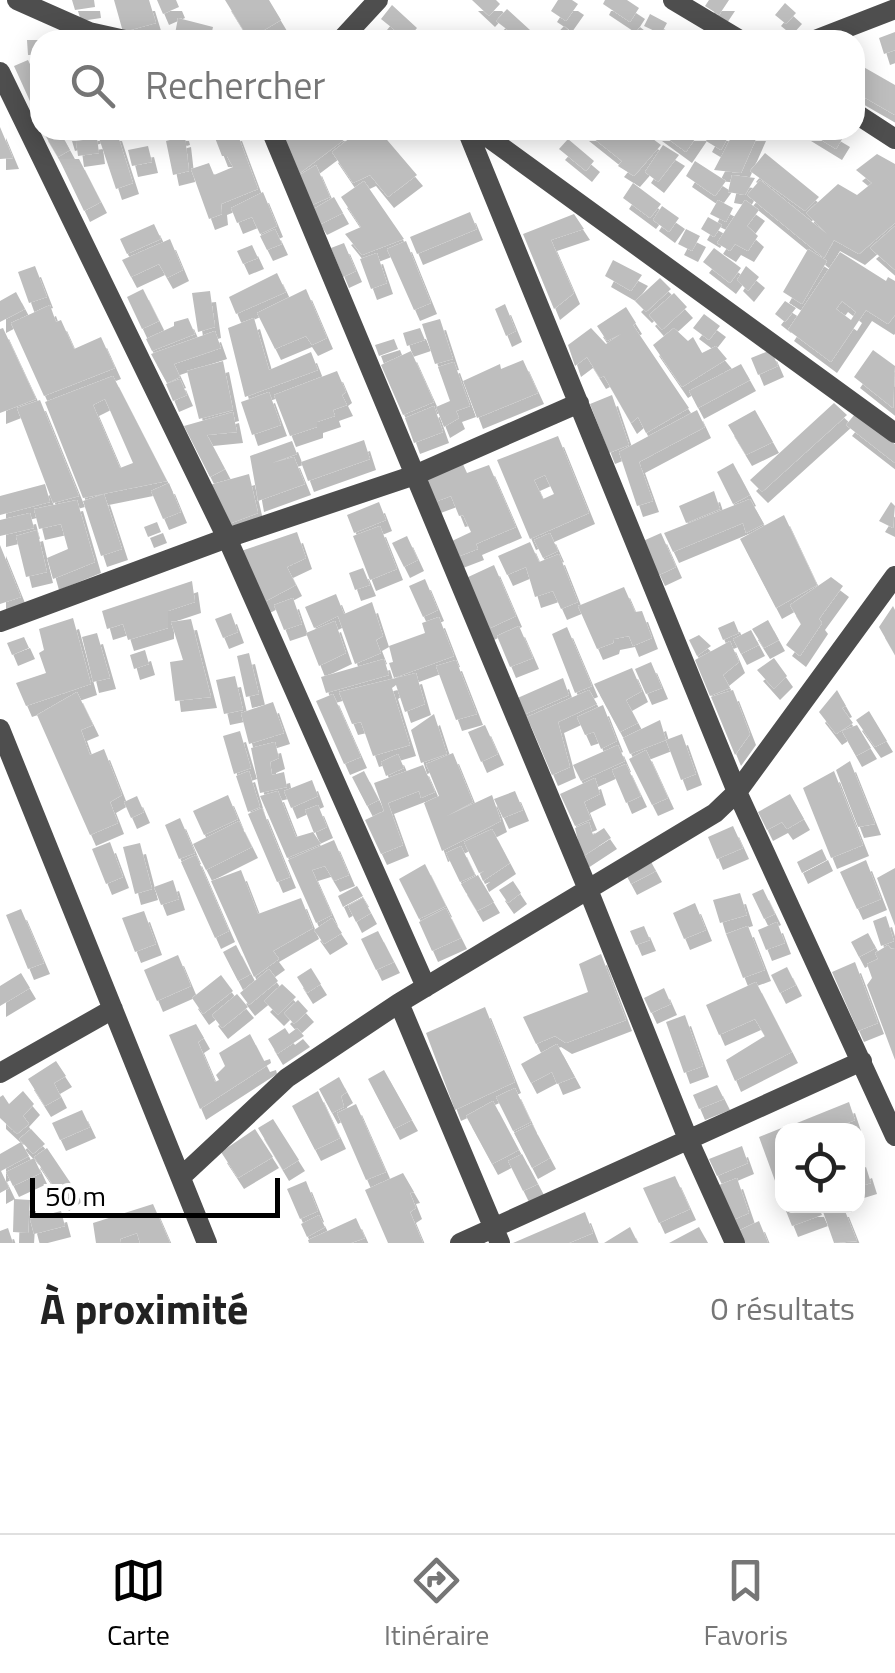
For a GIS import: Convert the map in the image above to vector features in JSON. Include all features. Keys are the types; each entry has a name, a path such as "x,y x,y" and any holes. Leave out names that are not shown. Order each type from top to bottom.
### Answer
{"street":[{"path":"17,0 84,30"},
{"path":"350,30 378,0"},
{"path":"673,0 723,30"},
{"path":"841,30 895,9"},
{"path":"0,72 30,134"},
{"path":"865,120 895,139"},
{"path":"33,140 227,538 426,987"},
{"path":"274,140 589,892 688,1140 735,1243"},
{"path":"471,140 736,792 895,1136"},
{"path":"492,140 895,433"},
{"path":"0,622 227,538 416,475 579,402"},
{"path":"180,1177 287,1078 426,987 715,814 736,792 895,576"},
{"path":"0,730 207,1243"},
{"path":"400,1004 496,1236"},
{"path":"0,1073 113,1008"},
{"path":"460,1243 496,1236 688,1140 862,1061"}],"building":[{"path":"72,0 94,0 95,7 75,10"},
{"path":"114,0 149,0 156,23 122,30"},
{"path":"157,0 176,0 179,7 163,14"},
{"path":"225,0 269,0 281,20 264,30 243,30"},
{"path":"472,0 496,0 500,4 489,16"},
{"path":"558,0 578,4 566,21 551,11"},
{"path":"605,0 627,0 639,8 630,22 603,4"},
{"path":"709,0 729,0 719,15 705,6"},
{"path":"785,3 796,13 786,24 775,15"},
{"path":"392,5 417,28 395,30 381,19"},
{"path":"507,9 530,30 508,30 496,21"},
{"path":"650,14 667,23 663,30 644,26"},
{"path":"178,18 213,27 212,30 176,30"},
{"path":"895,32 895,50 884,54 879,38"},
{"path":"28,60 30,64 30,101 14,66"},
{"path":"865,68 895,85 895,115 865,98"},
{"path":"0,127 13,158 0,159"},
{"path":"48,140 64,140 70,150 58,157"},
{"path":"97,140 99,153 78,156 76,141"},
{"path":"100,140 119,140 133,183 116,189"},
{"path":"185,140 189,171 173,175 166,141"},
{"path":"216,140 240,140 258,189 221,204 222,214 209,219 191,169 209,163 214,175 233,167 227,156 222,156"},
{"path":"280,140 344,140 296,176"},
{"path":"347,140 387,140 417,175 388,197 370,175 353,183 332,152"},
{"path":"569,140 594,161 586,171 559,149"},
{"path":"596,140 654,140 661,145 634,176 618,166 622,161"},
{"path":"670,140 694,140 686,152"},
{"path":"707,140 726,140 721,150"},
{"path":"730,140 756,140 741,173 714,170"},
{"path":"821,140 842,140 836,149"},
{"path":"663,145 679,155 658,182 645,172"},
{"path":"148,146 152,162 132,166 128,150"},
{"path":"765,153 819,197 805,211 750,171"},
{"path":"877,154 895,164 895,223 859,254 834,240 824,258 747,195 760,180 827,234 806,213 838,184 857,195 872,183 856,170"},
{"path":"59,159 79,159 101,202 84,211"},
{"path":"695,161 726,181 715,196 686,176"},
{"path":"316,165 330,197 312,205 298,176"},
{"path":"732,175 755,178 745,195 728,192"},
{"path":"364,181 404,239 362,255 345,234 361,227 341,197"},
{"path":"633,183 661,204 650,218 623,198"},
{"path":"263,192 277,226 260,234 252,217 237,223 231,208"},
{"path":"334,197 343,213 321,224 312,210"},
{"path":"718,200 733,208 726,222 710,214"},
{"path":"745,200 759,210 747,226 758,236 748,251 735,244 730,251 717,243"},
{"path":"662,206 679,218 669,232 653,220"},
{"path":"470,212 477,229 417,254 410,237"},
{"path":"574,214 584,229 551,240 574,293 554,309 523,234"},
{"path":"708,217 722,225 714,237 701,229"},
{"path":"154,224 161,239 127,254 120,239"},
{"path":"895,226 895,270 870,248"},
{"path":"275,229 282,244 267,250 260,236"},
{"path":"686,229 700,236 692,251 678,244"},
{"path":"170,239 183,270 167,278 159,264 131,277 122,260"},
{"path":"406,241 431,303 414,310 387,249"},
{"path":"344,243 356,271 343,277 331,248"},
{"path":"252,245 258,258 243,264 237,251"},
{"path":"714,248 741,268 730,283 703,262"},
{"path":"808,249 827,261 802,304 783,292"},
{"path":"840,252 886,281 888,277 895,281 895,315 888,324 866,310 831,362 788,330","holes":["842,301 856,312 851,320 836,309"]},
{"path":"377,253 387,283 371,289 360,259"},
{"path":"613,260 642,275 631,291 605,276"},
{"path":"35,266 47,297 29,303 18,272"},
{"path":"746,266 759,277 748,291 737,280"},
{"path":"277,273 286,292 236,314 229,297"},
{"path":"660,278 671,289 646,312 635,301"},
{"path":"143,289 159,321 142,329 127,297"},
{"path":"306,289 327,338 312,345 306,336 275,349 257,313"},
{"path":"210,291 215,327 198,332 192,293"},
{"path":"16,292 25,309 0,322 0,301"},
{"path":"674,293 687,307 662,330 649,315"},
{"path":"785,301 796,308 785,322 775,314"},
{"path":"505,304 516,331 506,336 495,309"},
{"path":"50,305 74,349 101,337 115,368 44,396 11,323"},
{"path":"626,307 636,323 633,325 689,408 646,433 638,417 631,423 604,376 600,378 587,357 575,366 568,345 591,328 606,344 621,334 607,341 597,326"},
{"path":"704,314 720,326 709,340 693,328"},
{"path":"188,318 195,334 152,351 146,339"},
{"path":"254,318 269,370 311,352 318,370 245,397 228,328"},
{"path":"440,319 453,359 435,364 422,324"},
{"path":"3,328 36,399 0,413 0,329"},
{"path":"420,328 425,340 407,346 403,333"},
{"path":"674,328 688,341 693,337 702,353 716,346 727,359 682,387 653,345"},
{"path":"215,331 221,348 174,364 180,377 167,383 151,354"},
{"path":"394,339 398,349 379,356 375,345"},
{"path":"771,350 778,366 758,375 751,358"},
{"path":"873,350 895,366 893,408 854,377"},
{"path":"411,351 434,402 403,415 381,365"},
{"path":"523,360 538,393 477,418 463,381 500,364 501,369"},
{"path":"223,361 233,410 199,419 187,371"},
{"path":"454,362 470,406 456,411 459,418 444,427 436,407 450,401 438,367"},
{"path":"741,364 750,380 698,408 689,391"},
{"path":"337,371 347,405 333,410 335,416 317,422 317,427 290,436 274,395"},
{"path":"113,376 167,481 83,498 45,402","holes":["105,399 133,463 120,468 93,405"]},
{"path":"180,379 187,395 173,401 166,384"},
{"path":"269,392 281,425 252,435 241,402"},
{"path":"612,395 629,445 609,453 590,404"},
{"path":"40,400 79,496 53,503 17,408"},
{"path":"834,403 847,415 762,492 750,480"},
{"path":"434,406 443,432 414,443 405,418"},
{"path":"697,410 705,427 639,462 653,501 637,506 619,452"},
{"path":"755,410 773,442 746,455 728,425"},
{"path":"233,412 237,432 207,435 225,469 210,477 184,426"},
{"path":"855,414 895,444 895,463 846,425"},
{"path":"558,436 589,513 530,539 497,460","holes":["545,475 554,494 543,499 534,480"]},
{"path":"364,440 370,459 308,481 301,462"},
{"path":"292,441 297,454 272,463 294,457 305,484 258,501 250,456"},
{"path":"462,462 467,473 489,465 516,527 457,557 452,541 471,532 451,496 432,503 421,477"},
{"path":"733,463 750,495 733,504 717,472"},
{"path":"249,474 258,513 226,525 206,486"},
{"path":"169,483 181,512 163,519 151,491"},
{"path":"45,484 50,502 0,515 0,496"},
{"path":"714,491 720,509 686,523 679,506"},
{"path":"104,494 122,549 101,556 83,501"},
{"path":"750,499 764,524 746,533 743,523 673,552 664,533"},
{"path":"77,500 95,562 53,579 47,558 68,549 61,524 39,529 34,509"},
{"path":"379,502 386,520 354,533 347,515"},
{"path":"891,502 895,506 893,528 879,521"},
{"path":"30,513 34,528 0,536 0,520"},
{"path":"784,515 817,585 776,608 740,539"},
{"path":"157,522 161,532 148,537 144,527"},
{"path":"380,526 397,569 370,580 353,536"},
{"path":"37,530 47,572 26,577 16,536"},
{"path":"297,532 306,558 287,567 296,585 264,602 241,551"},
{"path":"550,533 558,551 543,558 534,540"},
{"path":"661,533 676,567 659,575 643,541"},
{"path":"407,536 418,560 404,567 392,543"},
{"path":"530,542 539,562 559,554 578,602 561,609 553,591 535,597 526,567 507,575 498,556"},
{"path":"0,545 21,597 0,604"},
{"path":"494,565 516,616 488,629 466,578"},
{"path":"363,568 370,585 355,590 349,573"},
{"path":"831,577 843,586 819,619 822,623 800,656 786,645 801,624 790,605"},
{"path":"425,579 438,610 423,617 409,586"},
{"path":"192,581 195,602 168,611 168,628 128,640 123,624 107,629 102,611"},
{"path":"624,587 635,612 642,611 652,638 633,646 629,636 614,639 597,649 578,606"},
{"path":"336,594 344,614 372,602 383,636 376,640 381,653 355,664 338,616 314,628 305,607"},
{"path":"293,598 302,624 284,630 274,605"},
{"path":"893,606 895,610 895,655 879,627"},
{"path":"231,613 238,632 223,638 215,619"},
{"path":"439,617 454,656 394,678 389,646 425,633 422,623"},
{"path":"73,618 91,684 26,706 16,683 46,673 39,653 44,650 39,629"},
{"path":"191,619 211,697 175,701 170,662 183,660 171,622"},
{"path":"768,620 779,640 764,648 752,629"},
{"path":"335,621 346,653 319,666 306,633"},
{"path":"734,621 739,633 723,640 718,628"},
{"path":"519,626 533,658 510,667 497,636"},
{"path":"567,627 592,686 575,693 552,634"},
{"path":"751,630 759,645 741,654 733,639"},
{"path":"97,633 110,678 93,682 82,637"},
{"path":"699,635 711,646 697,656 689,640"},
{"path":"24,637 29,648 12,655 7,643"},
{"path":"730,641 739,662 723,675 730,688 710,696 695,660"},
{"path":"145,650 149,664 134,669 130,655"},
{"path":"249,653 259,694 246,697 237,656"},
{"path":"774,658 787,676 774,689 757,670"},
{"path":"384,659 389,675 326,693 321,677"},
{"path":"456,660 477,714 456,720 436,666"},
{"path":"651,662 662,688 646,694 635,669"},
{"path":"632,668 642,691 626,700 638,723 620,732 594,684"},
{"path":"416,673 425,704 405,712 396,685 392,688 410,745 373,756 361,722 352,724 339,692"},
{"path":"235,676 243,710 224,714 216,680"},
{"path":"563,678 569,695 521,716 513,700"},
{"path":"589,690 597,704 558,722 570,767 552,775 527,717"},
{"path":"733,690 750,734 735,755 711,697"},
{"path":"837,690 846,706 842,708 853,723 836,734 819,712"},
{"path":"77,692 93,725 81,730 90,755 104,749 122,795 110,802 118,823 90,835 37,715"},
{"path":"333,694 361,757 344,764 316,701"},
{"path":"273,702 284,733 249,744 241,713"},
{"path":"603,705 617,741 601,749 594,732 585,735 577,717"},
{"path":"869,711 887,741 875,747 856,720"},
{"path":"434,714 447,754 421,763 411,730"},
{"path":"660,720 666,740 630,754 623,738"},
{"path":"485,725 498,754 481,762 468,732"},
{"path":"857,725 871,748 856,756 842,731"},
{"path":"240,731 251,768 234,774 223,736"},
{"path":"682,734 696,774 681,780 666,740"},
{"path":"275,742 279,758 270,762 272,775 284,772 287,787 260,793 251,748"},
{"path":"618,745 625,761 581,781 573,765"},
{"path":"646,750 668,798 652,805 629,759"},
{"path":"453,753 473,802 447,816 492,795 501,821 442,851 424,803 439,796 426,764"},
{"path":"398,754 404,768 386,776 381,762"},
{"path":"850,761 875,824 858,827 836,770"},
{"path":"626,764 641,796 626,803 612,770"},
{"path":"423,765 435,792 421,798 419,791 388,803 403,845 381,854 365,820 384,811 374,783"},
{"path":"249,771 260,807 248,812 236,776"},
{"path":"364,771 379,800 367,806 352,777"},
{"path":"834,771 863,845 831,858 803,788"},
{"path":"595,778 600,794 584,802 591,819 575,826 560,794"},
{"path":"312,780 318,796 291,808 284,791"},
{"path":"278,791 296,837 313,832 321,844 287,858 260,796"},
{"path":"515,791 523,810 503,818 494,799"},
{"path":"790,794 804,819 787,829 782,822 767,830 758,812"},
{"path":"228,795 238,819 204,835 193,811"},
{"path":"137,796 144,812 131,818 124,802"},
{"path":"318,805 327,827 314,833 305,810"},
{"path":"262,808 290,877 277,882 248,814"},
{"path":"180,818 195,853 179,859 165,825"},
{"path":"239,821 252,847 206,870 193,844"},
{"path":"589,822 593,835 604,828 611,838 582,857 575,828"},
{"path":"733,826 743,848 717,859 708,837"},
{"path":"492,829 510,863 483,881 480,874 484,871 479,873 464,842"},
{"path":"334,840 349,875 334,881 325,866 312,870 332,915 316,923 288,860"},
{"path":"110,842 123,877 106,884 92,849"},
{"path":"140,843 152,889 135,894 123,847"},
{"path":"461,846 475,875 460,882 446,853"},
{"path":"822,849 827,860 802,873 797,862"},
{"path":"196,855 229,931 215,938 181,862"},
{"path":"649,858 656,871 631,884 624,871"},
{"path":"866,860 881,899 857,909 840,872"},
{"path":"425,864 446,906 419,919 399,879"},
{"path":"895,868 895,926 877,878"},
{"path":"241,870 258,914 301,898 313,928 273,951 279,959 254,977 211,881"},
{"path":"478,875 494,902 477,911 461,884"},
{"path":"173,880 179,899 161,905 154,887"},
{"path":"513,881 521,893 508,903 499,890"},
{"path":"357,886 363,896 343,907 338,896"},
{"path":"763,889 775,914 764,919 752,894"},
{"path":"740,893 747,915 720,923 713,900"},
{"path":"363,898 371,913 356,922 348,906"},
{"path":"695,903 706,930 684,939 673,913"},
{"path":"446,908 461,938 432,951 419,922"},
{"path":"21,909 44,963 28,969 6,915"},
{"path":"144,911 156,944 135,952 122,918"},
{"path":"886,916 894,941 881,946 873,921"},
{"path":"332,918 342,933 324,944 314,930"},
{"path":"777,922 785,943 766,950 758,930"},
{"path":"644,926 650,940 636,945 630,931"},
{"path":"748,926 765,970 743,978 726,934"},
{"path":"378,931 394,962 376,970 361,939"},
{"path":"868,933 876,948 859,957 851,942"},
{"path":"236,945 251,974 238,981 223,952"},
{"path":"888,945 895,948 895,1060 867,985 872,978 867,964 878,959 875,953"},
{"path":"601,954 626,1020 566,1043 555,1036 536,1044 523,1017 588,992 579,964"},
{"path":"178,955 191,986 157,1001 144,970"},
{"path":"855,962 878,1023 858,1031 832,972"},
{"path":"787,967 796,985 780,993 771,975"},
{"path":"311,968 321,984 307,993 297,977"},
{"path":"269,969 278,981 249,1005 240,993"},
{"path":"21,973 30,988 0,1006 0,986"},
{"path":"221,975 233,991 203,1014 192,998"},
{"path":"756,982 792,1052 735,1081 726,1060 765,1036 755,1019 719,1035 706,1005"},
{"path":"282,984 296,997 278,1015 264,1001"},
{"path":"664,988 671,1004 651,1013 644,998"},
{"path":"237,994 248,1007 222,1028 212,1015"},
{"path":"298,1000 308,1011 294,1024 284,1013"},
{"path":"485,1007 515,1082 455,1110 426,1033"},
{"path":"685,1015 703,1066 684,1073 666,1022"},
{"path":"196,1024 204,1038 198,1042 215,1082 225,1066 219,1053 250,1034 264,1061 270,1059 271,1063 200,1109 169,1035"},
{"path":"285,1028 289,1034 297,1028 304,1036 277,1054 268,1039"},
{"path":"557,1044 575,1077 557,1084 552,1072 531,1083 521,1064"},
{"path":"56,1061 66,1076 54,1083 61,1097 45,1106 28,1079"},
{"path":"384,1070 412,1120 394,1129 368,1079"},
{"path":"339,1077 347,1092 341,1096 344,1107 332,1113 319,1089"},
{"path":"717,1085 724,1099 699,1109 693,1095"},
{"path":"515,1088 531,1122 513,1131 496,1097"},
{"path":"23,1091 34,1104 23,1116 29,1124 17,1134 0,1118 0,1097 3,1095 9,1104"},
{"path":"318,1091 340,1138 315,1150 292,1106"},
{"path":"493,1101 519,1150 492,1164 466,1116"},
{"path":"849,1102 855,1120 848,1123 797,1123"},
{"path":"356,1104 386,1172 366,1180 337,1113"},
{"path":"82,1110 90,1127 60,1140 52,1123"},
{"path":"273,1119 299,1160 283,1170 258,1128"},
{"path":"532,1124 550,1158 532,1168 514,1133"},
{"path":"31,1129 45,1144 33,1154 19,1139"},
{"path":"255,1129 273,1157 238,1178 221,1152"},
{"path":"775,1131 775,1181 759,1137"},
{"path":"21,1142 29,1156 1,1171 9,1188 0,1193 0,1154"},
{"path":"742,1146 748,1163 717,1176 709,1159"},
{"path":"47,1148 76,1191 63,1200 34,1157"},
{"path":"522,1154 538,1184 523,1191 508,1161"},
{"path":"34,1158 41,1173 13,1186 6,1172"},
{"path":"403,1173 414,1192 410,1193 416,1208 410,1212 423,1243 388,1243 365,1190"},
{"path":"675,1176 690,1209 659,1223 643,1188"},
{"path":"737,1178 749,1213 733,1220 719,1185"},
{"path":"306,1181 318,1211 300,1219 287,1189"},
{"path":"14,1199 30,1200 28,1233 13,1232"},
{"path":"153,1204 170,1243 140,1243 137,1233 120,1239 121,1243 96,1243 93,1223"},
{"path":"61,1211 65,1226 34,1234 30,1219"},
{"path":"585,1212 593,1233 569,1243 513,1243"},
{"path":"787,1213 822,1215 792,1226"},
{"path":"823,1213 846,1213 857,1241 834,1243"},
{"path":"319,1215 325,1227 307,1237 301,1224"},
{"path":"356,1218 365,1238 351,1243 309,1243 308,1240"},
{"path":"759,1221 768,1243 744,1243 738,1231"},
{"path":"630,1227 638,1243 604,1243"},
{"path":"699,1227 708,1243 669,1243"},
{"path":"8,1228 13,1243 0,1243 0,1231"}]}
